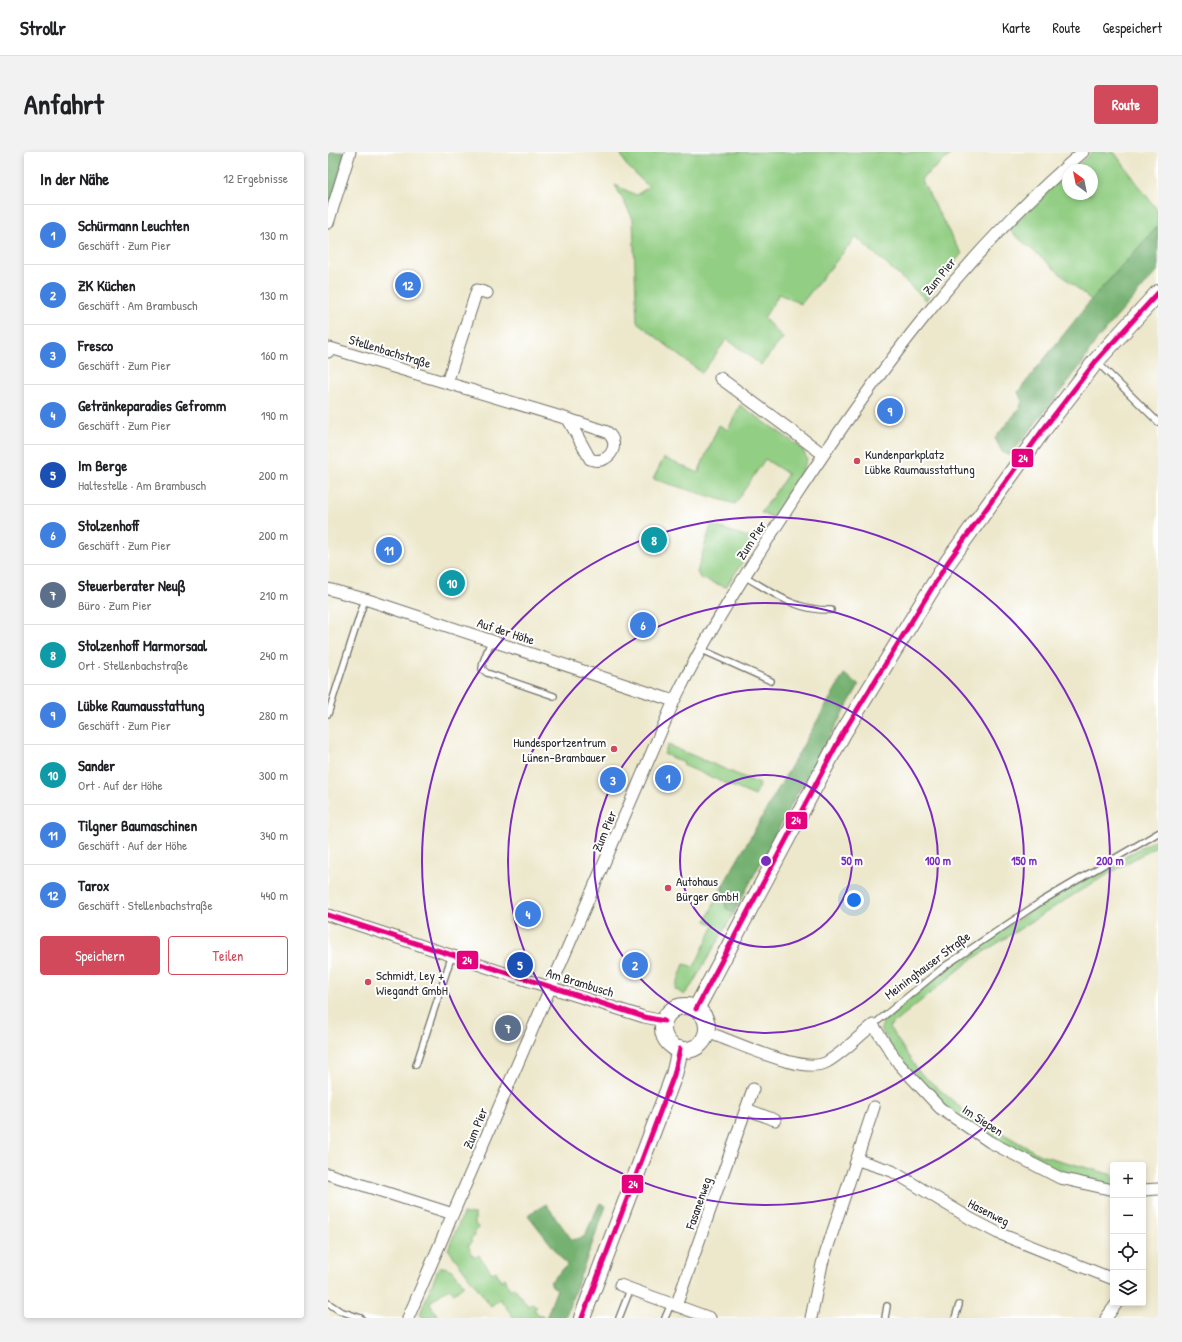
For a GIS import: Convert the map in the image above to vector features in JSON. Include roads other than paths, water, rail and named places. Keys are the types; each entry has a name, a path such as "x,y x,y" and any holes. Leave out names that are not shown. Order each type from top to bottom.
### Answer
{"main road":[{"path":"696,1009 836,746 905,630 948,562 992,499 1096,361 1158,293"},
{"path":"684,1006 696,1009 704,1016 706,1032 700,1044 687,1050 680,1049 669,1043 666,1039 663,1027 667,1015 677,1007 684,1006"},
{"path":"582,1318 674,1075 680,1049"}],"street":[{"path":"328,223 350,152"},
{"name":"Zum Pier","path":"408,1318 674,701 700,649 744,576 823,454 890,361 963,268 1021,207 1083,152"},
{"path":"447,383 477,290 487,293"},
{"name":"Stellenbachstraße","path":"328,352 330,348 568,419"},
{"path":"720,378 823,454"},
{"name":"Auf der Höhe","path":"328,589 365,599 674,701"},
{"name":"Am Brambusch","path":"328,915 644,1017 664,1021"},
{"name":"Meininghauser Straße","path":"706,1032 767,1056 810,1065 826,1062 873,1025"},
{"name":"Im Siepen","path":"873,1025 899,1064 940,1108 990,1142 1060,1178 1110,1189"},
{"name":"Fasanenweg","path":"673,1305 753,1089"},
{"path":"811,1318 822,1264 858,1160 874,1107"},
{"path":"746,1109 775,1120"},
{"name":"Hasenweg","path":"858,1160 892,1171 970,1219 998,1233 1110,1278"},
{"path":"328,1174 453,1214"},
{"path":"1146,1190 1158,1189"},
{"path":"625,1288 710,1318"},
{"path":"1106,1318 1115,1306"}],"lane":[{"path":"1096,361 1158,422"},
{"path":"744,576 798,607 814,610 831,610"},
{"path":"328,714 365,599"},
{"path":"491,641 482,669 487,673 554,696"},
{"path":"700,649 771,681"},
{"name":"Meininghauser Straße","path":"873,1025 945,966 1042,901 1158,833"},
{"path":"416,1065 452,955"},
{"path":"619,1318 625,1288"},
{"path":"328,1303 340,1311 360,1318"},
{"path":"665,1318 673,1305"},
{"path":"955,1318 959,1305"},
{"path":"884,1318 888,1306"}],"place":[{"name":"Tarox","path":"408,285"},
{"name":"Lübke Raumausstattung","path":"890,411"},
{"name":"Kundenparkplatz Lübke Raumausstattung","path":"857,461"},
{"name":"Stolzenhoff Marmorsaal","path":"654,540"},
{"name":"Tilgner Baumaschinen","path":"389,550"},
{"name":"Sander","path":"452,583"},
{"name":"Stolzenhoff","path":"643,625"},
{"name":"Hundesportzentrum Lünen-Brambauer","path":"614,749"},
{"name":"Schürmann Leuchten","path":"668,778"},
{"name":"Fresco","path":"613,780"},
{"name":"Autohaus Bürger GmbH","path":"668,888"},
{"name":"Getränkeparadies Gefromm","path":"528,914"},
{"name":"Im Berge","path":"520,965"},
{"name":"ZK Küchen","path":"635,965"},
{"name":"Schmidt, Ley + Wiegandt GmbH","path":"368,982"},
{"name":"Steuerberater Neuß","path":"508,1028"}]}
